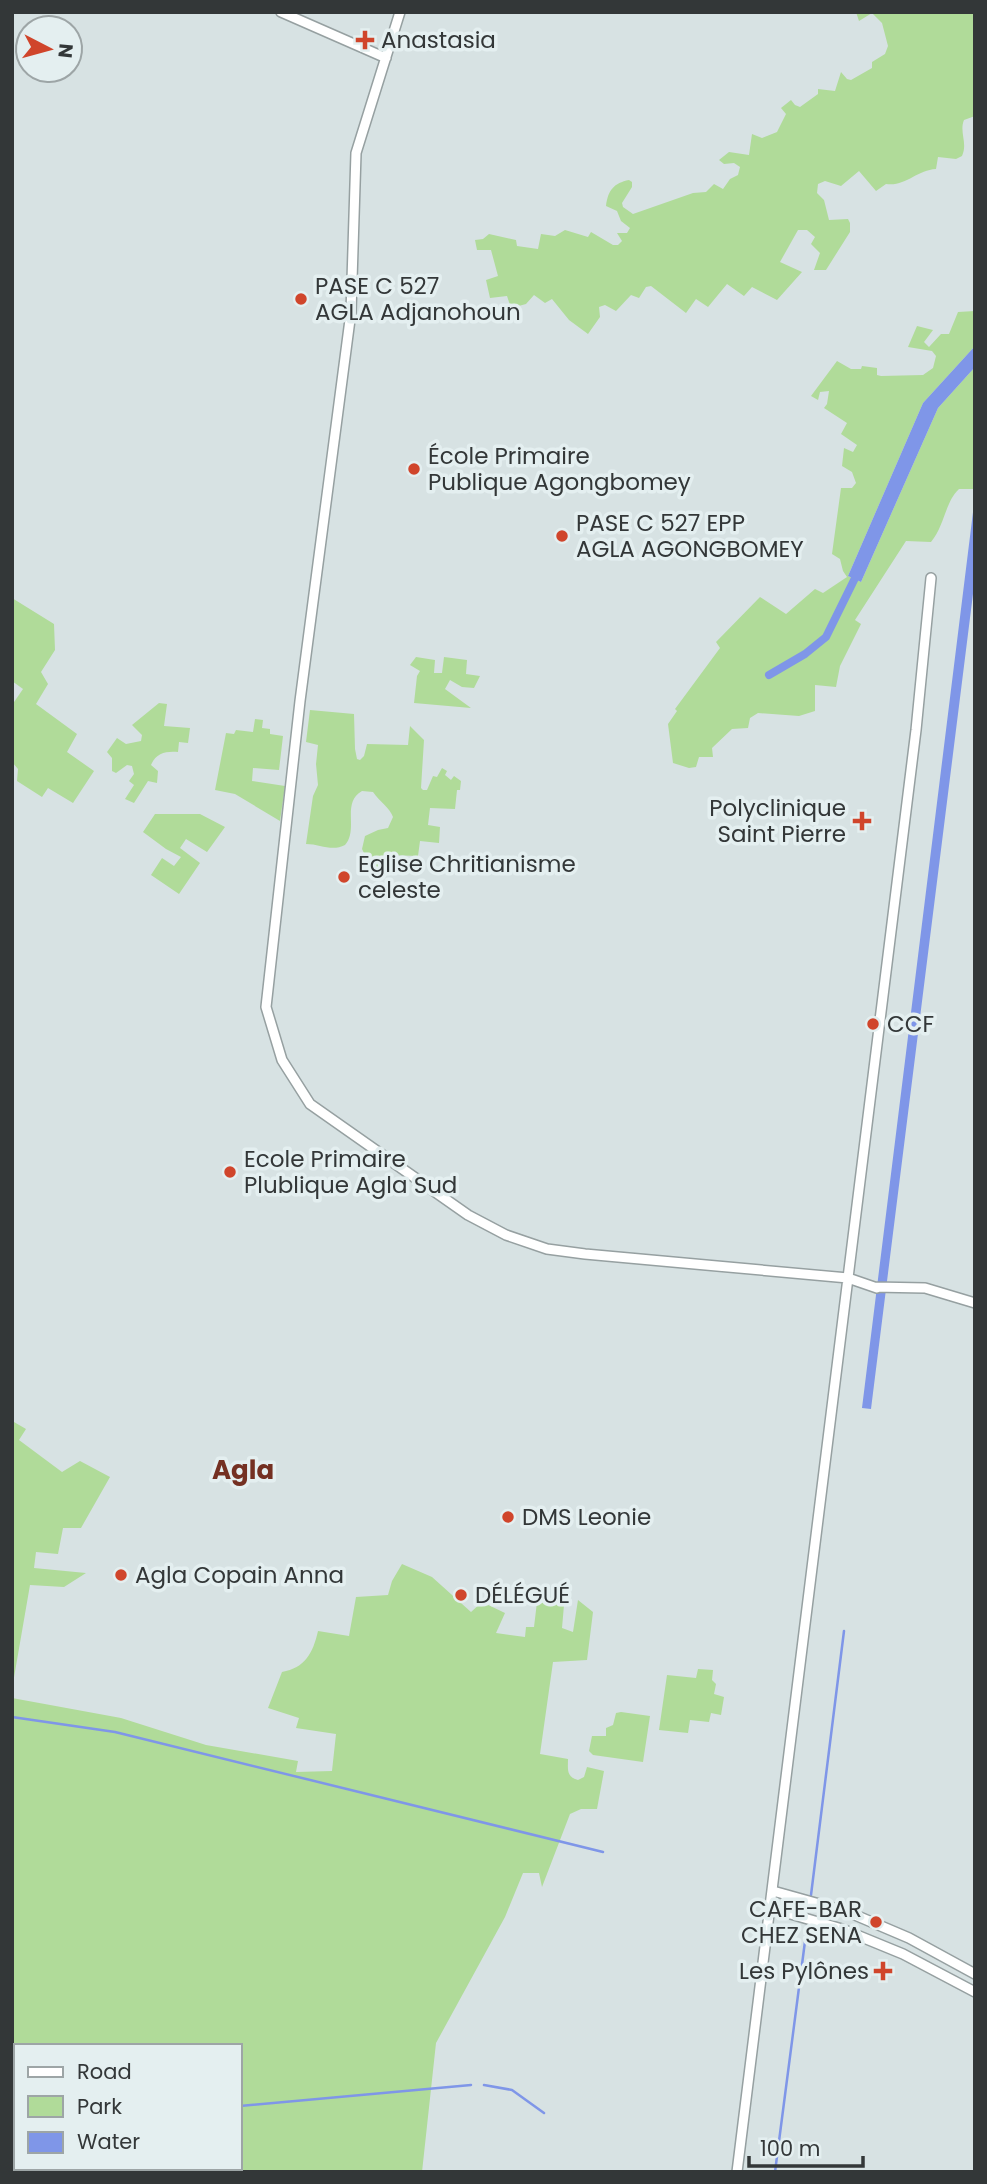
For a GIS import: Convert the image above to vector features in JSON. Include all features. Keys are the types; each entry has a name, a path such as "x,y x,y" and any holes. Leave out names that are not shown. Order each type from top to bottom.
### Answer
{"street":[{"path":"281,12 386,58"},
{"path":"400,12 356,153 351,312 300,701 266,1007 282,1060 310,1104 468,1215 506,1234 547,1249 848,1281 881,1288 925,1288 975,1303"},
{"path":"737,2172 916,730 930,578"},
{"path":"773,1891 848,1912 909,1938 975,1974"},
{"path":"770,1908 867,1939 903,1954 975,1992"}],"green space":[{"path":"856,12 975,12 975,116 964,120 962,156 956,159 938,157 936,169 899,183 886,184 876,191 859,171 841,186 825,181 818,184 817,193 824,200 829,220 848,219 850,223 850,232 826,270 814,270 820,253 811,244 815,237 807,230 798,230 780,262 802,272 777,300 752,287 744,296 727,284 708,307 696,299 686,313 651,286 646,287 639,298 631,295 616,311 605,305 599,307 600,317 588,334 569,320 552,299 545,303 534,295 526,304 511,308 507,296 490,298 486,280 498,276 491,250 477,250 475,240 483,239 489,234 516,240 517,246 538,249 541,234 555,236 565,230 588,237 591,232 613,245 618,245 622,241 617,233 627,233 630,228 621,221 617,211 606,206 610,192 619,183 629,180 632,182 632,187 622,203 623,207 633,214 693,193 706,192 714,184 723,189 730,179 738,175 740,167 734,163 724,164 719,160 729,152 749,155 752,134 762,138 777,132 786,114 781,108 791,100 800,107 818,94 818,89 835,91 841,72 851,80 872,68 872,62 885,54 888,46 882,23 872,13 859,21"},
{"path":"975,311 975,346 923,403 848,576 861,582 938,408 975,367 975,489 959,489 954,494 931,542 906,541 855,620 861,624 840,666 836,687 815,685 815,711 799,716 758,713 750,718 748,728 732,729 712,748 713,757 699,757 696,767 689,768 673,763 668,724 677,711 675,709 720,648 716,642 760,597 786,614 815,589 823,593 847,577 840,559 832,554 841,488 852,488 856,483 852,472 842,466 844,448 853,452 857,445 841,434 847,423 824,408 829,391 820,392 818,400 811,396 837,361 851,369 861,369 862,366 877,368 877,375 881,376 923,375 933,368 936,356 932,351 908,347 917,326 933,330 924,342 929,347 941,334 949,334 958,312"},
{"path":"12,598 54,624 55,650 41,672 48,684 36,704 77,734 67,752 94,771 73,803 48,788 42,797 17,781 18,769 12,762 12,705 23,689 12,681"},
{"path":"416,657 435,660 434,673 442,673 444,657 467,660 466,674 480,676 474,688 462,687 450,680 445,689 471,708 414,703 420,671 410,665"},
{"path":"159,703 167,704 164,726 190,728 188,743 179,742 178,752 166,753 156,758 151,765 158,771 157,783 148,781 134,803 125,799 134,785 129,781 134,774 132,766 127,765 116,773 112,771 112,758 107,752 117,738 126,744 141,741 142,735 132,725"},
{"path":"310,710 354,714 355,749 357,759 360,760 367,744 408,745 410,726 424,740 421,788 427,790 433,776 437,777 442,768 447,771 445,775 451,780 454,776 461,781 455,809 430,808 428,825 440,827 439,843 420,841 418,856 388,855 386,872 368,866 362,849 365,836 388,828 393,817 373,792 362,791 352,802 351,832 345,845 331,848 306,844 313,796 318,785 318,745 306,742"},
{"path":"255,719 263,720 262,728 270,729 270,734 283,736 279,770 253,768 252,781 285,786 280,821 235,794 215,790 226,733 234,734 236,730 253,732"},
{"path":"155,814 200,814 225,827 207,852 186,839 180,848 200,863 179,894 151,875 162,858 174,866 181,857 143,832"},
{"path":"14,1422 26,1429 19,1440 62,1472 80,1461 110,1477 81,1528 63,1528 58,1554 36,1552 34,1568 86,1573 64,1587 30,1585 12,1689 12,1424"},
{"path":"402,1564 432,1577 471,1612 482,1602 505,1613 496,1633 525,1637 526,1627 534,1627 537,1602 564,1605 562,1628 573,1632 578,1600 593,1612 587,1660 553,1662 540,1754 568,1759 568,1769 574,1779 584,1777 587,1767 604,1771 597,1809 581,1809 570,1814 542,1887 539,1873 523,1873 505,1917 436,2043 422,2172 12,2172 12,1698 121,1718 206,1745 298,1761 296,1772 332,1771 336,1734 296,1728 299,1718 268,1708 282,1672 297,1667 307,1658 318,1631 349,1636 356,1597 388,1595 392,1581"},
{"path":"698,1669 713,1670 712,1680 716,1684 714,1694 724,1697 721,1715 711,1713 709,1722 690,1720 688,1733 659,1730 667,1675 696,1678"},
{"path":"616,1713 650,1716 643,1762 593,1755 589,1751 592,1736 606,1736 606,1728 613,1725"}],"water":[{"path":"975,346 975,367 938,408 861,582 848,576 923,403"},
{"path":"975,496 975,578 871,1409 862,1408"}],"waterway":[{"path":"769,675 805,654 826,637 859,570"},
{"path":"811,1895 844,1631"},
{"path":"12,1717 115,1732 603,1852"},
{"path":"775,2172 807,1926"},
{"path":"242,2106 471,2085"},
{"path":"484,2085 512,2090 544,2113"}],"place":[{"name":"Anastasia","path":"365,40"},
{"name":"PASE C 527 AGLA Adjanohoun","path":"301,299"},
{"name":"École Primaire Publique Agongbomey","path":"414,469"},
{"name":"PASE C 527 EPP AGLA AGONGBOMEY","path":"562,536"},
{"name":"Polyclinique Saint Pierre","path":"862,821"},
{"name":"Eglise Chritianisme celeste","path":"344,877"},
{"name":"CCF","path":"873,1024"},
{"name":"Ecole Primaire Plublique Agla Sud","path":"230,1172"},
{"name":"DMS Leonie","path":"508,1517"},
{"name":"Agla Copain Anna","path":"121,1575"},
{"name":"DÉLÉGUÉ","path":"461,1595"},
{"name":"CAFE-BAR CHEZ SENA","path":"876,1922"},
{"name":"Les Pylônes","path":"883,1971"}],"district":[{"name":"Agla","path":"243,1470"}]}
